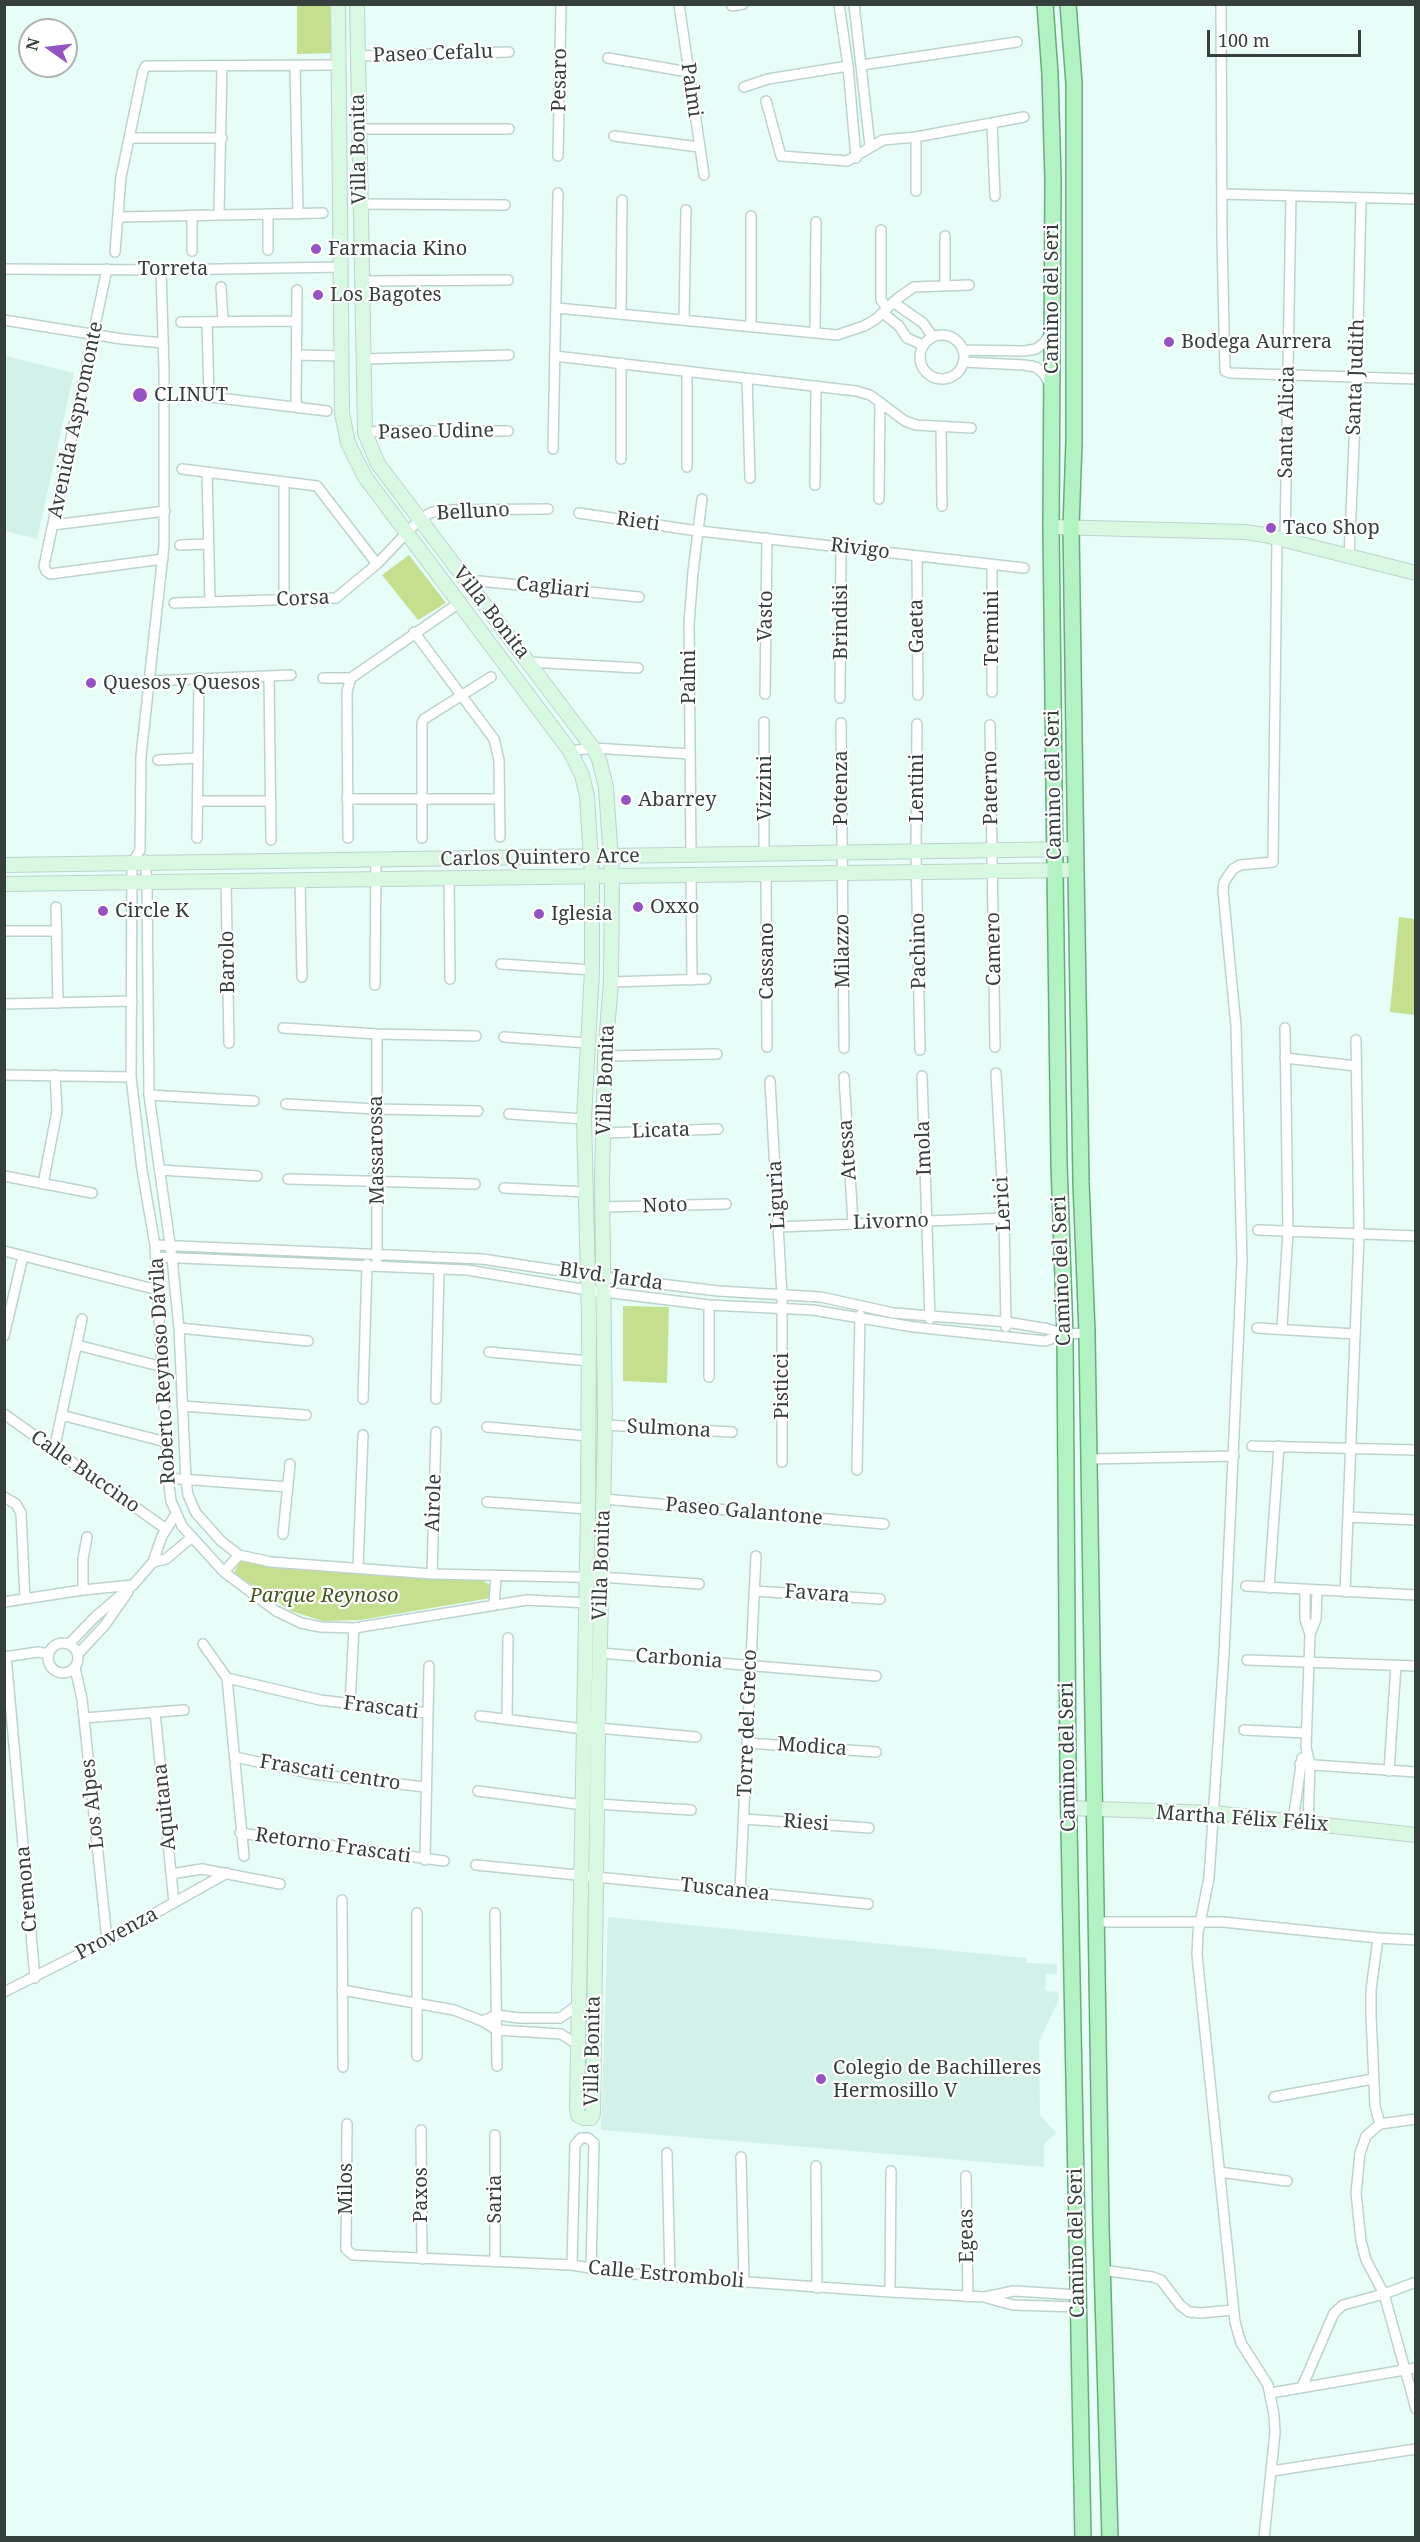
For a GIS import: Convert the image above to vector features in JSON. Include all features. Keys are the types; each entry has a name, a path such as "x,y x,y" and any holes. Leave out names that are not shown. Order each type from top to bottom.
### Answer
{"main road":[{"name":"Camino del Seri","path":"1045,4 1053,179 1051,527 1055,870 1059,1163 1065,1334 1068,1808 1083,2538"},
{"name":"Camino del Seri","path":"1068,4 1074,83 1074,442 1071,527 1081,1182 1087,1333 1102,2270 1110,2538"},
{"path":"1059,1163 1081,1182"},
{"path":"1082,2465 1089,2493 1089,2538"}],"street":[{"name":"Villa Bonita","path":"338,4 344,431 352,455 365,477 570,751 582,775 587,796 592,857 592,970 584,1119 589,1361 586,1602 591,1728 590,1804 582,1876 577,2044 577,2107 578,2115 583,2118 591,2118 594,2114 597,1878 590,1804"},
{"name":"Villa Bonita","path":"357,4 365,433 378,464 593,748 599,759 606,787 612,876 611,982 605,1056 603,1208 604,1499 600,1653 591,1728"},
{"name":"Pesaro","path":"558,156 561,4"},
{"name":"Palmi","path":"679,4 704,175"},
{"path":"732,6 743,4"},
{"path":"839,4 848,66 856,158"},
{"path":"854,4 870,146"},
{"path":"1221,4 1225,371 1416,379"},
{"path":"862,65 1017,42"},
{"name":"Paseo Cefalu","path":"358,56 509,52"},
{"path":"608,58 688,72"},
{"path":"115,252 122,177 143,71 146,66 338,65"},
{"path":"219,213 222,66"},
{"path":"295,66 298,214"},
{"path":"744,87 768,79 848,66"},
{"path":"766,101 781,156 847,161 856,158 870,146 883,140 1024,117"},
{"path":"992,123 995,196"},
{"path":"358,129 509,129"},
{"path":"614,136 699,147"},
{"path":"916,136 916,191"},
{"path":"129,138 222,138"},
{"path":"553,448 558,193"},
{"path":"1222,194 1416,199"},
{"name":"Santa Alicia","path":"1234,1456 1242,1260 1236,1026 1223,891 1224,882 1233,869 1240,865 1274,862 1291,196"},
{"name":"Santa Judith","path":"1349,556 1357,378 1361,198"},
{"path":"621,314 622,200"},
{"path":"360,204 505,205"},
{"path":"684,320 686,210"},
{"path":"119,217 219,213 268,215 323,213"},
{"path":"192,215 192,251"},
{"path":"268,215 268,250"},
{"path":"751,216 751,326"},
{"path":"815,333 816,222"},
{"path":"881,230 881,300 907,338 923,345"},
{"path":"945,236 945,285"},
{"name":"Torreta","path":"4,269 160,270 340,267"},
{"name":"Avenida Aspromonte","path":"107,269 44,566 46,572 50,574 163,559"},
{"path":"147,864 140,850 141,756 163,559 165,512 160,270"},
{"path":"361,281 508,280"},
{"path":"557,308 837,335 864,326 914,287 969,285"},
{"path":"221,287 223,322"},
{"path":"296,406 297,290"},
{"path":"888,308 923,323 933,337"},
{"path":"4,320 163,343"},
{"path":"181,322 297,321"},
{"path":"207,322 209,397"},
{"path":"963,350 1024,351 1036,349 1045,342 1053,328"},
{"path":"945,335 951,337 963,350 963,362 957,373 952,376 939,379 933,377 928,374 921,363 923,345 933,337 945,335"},
{"path":"363,359 509,355"},
{"path":"297,356 342,356"},
{"path":"555,356 856,391 870,395 905,422 916,425 971,428"},
{"path":"963,362 1024,364 1036,367 1044,374 1052,389"},
{"path":"621,363 621,459"},
{"path":"687,371 687,467"},
{"path":"747,378 750,478"},
{"path":"815,485 816,386"},
{"path":"186,394 327,411"},
{"path":"879,499 880,402"},
{"path":"942,427 942,506"},
{"name":"Paseo Udine","path":"365,433 508,431"},
{"path":"182,469 312,485 319,488 377,564"},
{"path":"207,472 210,602"},
{"path":"284,482 284,600"},
{"name":"Palmi","path":"691,856 689,624 702,499"},
{"name":"Belluno","path":"406,533 420,519 440,510 548,509"},
{"path":"53,525 165,512"},
{"name":"Rieti","path":"579,513 697,530"},
{"path":"1051,527 1245,532 1416,573"},
{"name":"Rivigo","path":"697,530 1024,568"},
{"name":"Corsa","path":"174,603 340,597 399,543 406,533"},
{"name":"Vasto","path":"765,694 767,538"},
{"path":"180,544 208,544"},
{"name":"Brindisi","path":"840,698 841,547"},
{"name":"Gaeta","path":"916,556 918,696"},
{"name":"Termini","path":"992,564 992,692"},
{"name":"Cagliari","path":"467,583 479,581 639,597"},
{"path":"323,678 351,678 414,632 459,603"},
{"path":"414,632 494,739 499,760 500,837"},
{"path":"528,662 638,668"},
{"path":"149,681 291,675"},
{"path":"269,676 271,840"},
{"path":"422,838 422,723 424,719 491,677"},
{"path":"197,838 199,678"},
{"path":"348,838 347,691 351,678"},
{"name":"Vizzini","path":"764,722 764,855"},
{"name":"Potenza","path":"841,723 841,853"},
{"name":"Lentini","path":"916,852 917,724"},
{"name":"Paterno","path":"990,725 993,851"},
{"path":"570,751 593,748 690,754"},
{"path":"158,760 198,758"},
{"path":"347,799 499,799"},
{"path":"198,801 271,801"},
{"name":"Carlos Quintero Arce","path":"4,865 1076,849"},
{"path":"132,864 140,850"},
{"name":"Camero","path":"993,851 995,1047"},
{"name":"Pachino","path":"916,852 920,1050"},
{"name":"Milazzo","path":"841,853 844,1048"},
{"path":"375,985 376,860"},
{"name":"Roberto Reynoso Dávila","path":"132,864 132,1001 126,1077 155,1245 171,1501 191,1538 224,1572 254,1596 287,1617 321,1627 354,1628 527,1600 601,1604"},
{"name":"Roberto Reynoso Dávila","path":"147,864 150,1095 179,1328 186,1480 188,1495 196,1513 221,1541 239,1555 272,1562 432,1574 699,1584"},
{"name":"Carlos Quintero Arce","path":"4,884 1076,870"},
{"name":"Cassano","path":"766,874 767,1047"},
{"path":"691,875 692,980"},
{"path":"449,878 450,979"},
{"path":"300,880 302,977"},
{"name":"Barolo","path":"226,881 230,1043"},
{"path":"56,907 58,1003"},
{"path":"4,932 57,931"},
{"path":"501,964 592,970"},
{"path":"611,982 706,979"},
{"path":"4,1004 132,1001"},
{"path":"283,1028 377,1034 476,1036"},
{"path":"1282,1328 1288,1231 1285,1028"},
{"name":"Massarossa","path":"363,1399 378,1182 377,1034"},
{"path":"504,1037 587,1043"},
{"path":"1345,1592 1359,1234 1356,1040"},
{"path":"605,1056 717,1054"},
{"path":"1285,1058 1356,1066"},
{"name":"Lerici","path":"996,1073 1004,1218 1006,1335"},
{"path":"4,1075 126,1077"},
{"path":"43,1184 57,1111 55,1075"},
{"name":"Imola","path":"922,1076 929,1328"},
{"name":"Atessa","path":"844,1077 853,1223"},
{"name":"Liguria","path":"770,1081 782,1309"},
{"path":"150,1095 254,1101"},
{"path":"286,1104 478,1111"},
{"path":"508,1114 584,1119"},
{"name":"Licata","path":"604,1133 718,1129"},
{"path":"160,1170 257,1176"},
{"path":"4,1176 92,1193"},
{"path":"288,1179 475,1185"},
{"path":"504,1188 585,1192"},
{"name":"Noto","path":"603,1208 726,1204"},
{"name":"Livorno","path":"779,1227 1004,1218"},
{"path":"1258,1230 1416,1236"},
{"name":"Blvd. Jarda","path":"155,1245 482,1259 718,1291 821,1298 893,1313 1007,1323 1065,1334"},
{"path":"4,1251 158,1290"},
{"path":"4,1336 23,1256"},
{"name":"Blvd. Jarda","path":"156,1257 372,1267 439,1274 486,1273 588,1290 709,1305 813,1310 929,1328 1045,1341 1065,1334"},
{"path":"436,1399 439,1274"},
{"path":"709,1305 710,1377"},
{"path":"857,1470 860,1306"},
{"name":"Pisticci","path":"782,1309 782,1462"},
{"path":"54,1450 82,1319"},
{"path":"179,1328 308,1341"},
{"path":"1257,1328 1355,1334"},
{"path":"1065,1334 1087,1333"},
{"path":"77,1345 163,1367"},
{"path":"489,1352 589,1361"},
{"path":"182,1406 306,1415"},
{"name":"Calle Buccino","path":"4,1414 166,1529"},
{"path":"61,1415 166,1442"},
{"name":"Sulmona","path":"605,1425 732,1432"},
{"path":"487,1427 588,1436"},
{"name":"Airole","path":"432,1574 436,1432"},
{"path":"358,1569 363,1435"},
{"path":"1251,1446 1416,1450"},
{"path":"1269,1588 1279,1446"},
{"path":"1089,1459 1234,1456 1214,1813 1208,1890 1197,1944 1197,1974 1237,2333 1271,2393 1275,2433 1264,2538"},
{"path":"283,1534 290,1464"},
{"path":"168,1478 288,1487"},
{"path":"4,1497 16,1504 21,1513 25,1599"},
{"name":"Paseo Galantone","path":"604,1499 884,1524"},
{"path":"487,1502 588,1509"},
{"path":"78,1654 105,1625 133,1585 153,1562 157,1546 176,1514"},
{"path":"1348,1517 1416,1520"},
{"path":"83,1590 83,1559 87,1537"},
{"path":"153,1562 165,1559 191,1538"},
{"path":"224,1572 239,1555"},
{"name":"Torre del Greco","path":"740,1891 756,1556"},
{"path":"494,1604 496,1577"},
{"path":"4,1602 133,1585"},
{"path":"69,1644 78,1654 75,1668 64,1673 54,1670 48,1660 49,1654 57,1644 69,1644 96,1616 133,1585"},
{"path":"1246,1586 1416,1595"},
{"path":"1305,1590 1305,1619 1310,1634"},
{"name":"Favara","path":"754,1591 880,1599"},
{"path":"1308,1823 1306,1733 1310,1634 1316,1619 1317,1591"},
{"path":"350,1705 354,1628"},
{"path":"507,1638 507,1719"},
{"path":"203,1644 227,1678 244,1856"},
{"path":"5,1657 38,1652 49,1654"},
{"name":"Carbonia","path":"600,1653 876,1676"},
{"name":"Cremona","path":"5,1657 35,1978"},
{"path":"1247,1660 1416,1666"},
{"path":"1389,1771 1395,1665"},
{"path":"428,1713 429,1666"},
{"name":"Los Alpes","path":"75,1668 82,1699 107,1940"},
{"name":"Frascati","path":"227,1678 350,1705 428,1713 425,1860"},
{"path":"84,1718 184,1710"},
{"name":"Aquitana","path":"155,1712 174,1903"},
{"path":"480,1716 696,1737"},
{"path":"1244,1730 1306,1733"},
{"name":"Modica","path":"747,1743 876,1752"},
{"name":"Frascati centro","path":"235,1757 314,1773 425,1787"},
{"path":"1305,1764 1416,1772"},
{"path":"1293,1821 1305,1764"},
{"path":"478,1791 590,1804 691,1810"},
{"name":"Martha Félix Félix","path":"1068,1808 1214,1813 1416,1835"},
{"name":"Riesi","path":"744,1819 869,1828"},
{"name":"Retorno Frascati","path":"240,1833 444,1861"},
{"name":"Tuscanea","path":"476,1865 868,1904"},
{"path":"171,1874 202,1869 280,1884"},
{"name":"Provenza","path":"4,1992 107,1940 227,1873"},
{"path":"342,1900 343,2067"},
{"path":"417,1913 417,2056"},
{"path":"495,1913 497,2066"},
{"path":"1097,1922 1242,1924 1416,1940"},
{"path":"1378,1938 1371,1990 1373,2079 1375,2106 1380,2124"},
{"path":"342,1990 454,2010 482,2020 497,2030 561,2034 577,2044"},
{"path":"482,2020 496,2015 519,2018 560,2018 578,2005"},
{"path":"518,2032 519,2018"},
{"path":"543,2019 543,2034"},
{"path":"1274,2097 1373,2079"},
{"path":"1416,2119 1380,2124 1366,2136 1361,2147 1356,2202 1366,2260 1384,2294 1411,2369 1416,2409"},
{"name":"Milos","path":"347,2124 346,2249 348,2253"},
{"name":"Paxos","path":"421,2130 422,2259"},
{"name":"Saria","path":"495,2135 495,2262"},
{"path":"572,2265 575,2145 580,2138 588,2138 594,2143 591,2269"},
{"path":"667,2153 670,2277"},
{"path":"741,2157 744,2283"},
{"path":"816,2166 816,2288"},
{"path":"890,2292 891,2171"},
{"path":"1219,2172 1287,2181"},
{"name":"Egeas","path":"966,2176 968,2296"},
{"name":"Calle Estromboli","path":"348,2253 422,2259 572,2265 591,2269 744,2283 985,2297"},
{"path":"1102,2270 1161,2280 1180,2305 1189,2312 1233,2310"},
{"path":"1302,2387 1334,2313 1343,2305 1384,2294 1416,2282"},
{"path":"985,2297 1014,2291 1079,2301"},
{"path":"1013,2305 1014,2291"},
{"path":"985,2297 1013,2305 1079,2301"},
{"path":"1271,2393 1411,2369"},
{"path":"1272,2471 1416,2449"}],"shaded area":[{"path":"5,356 74,373 37,539 5,531"},
{"name":"Colegio de Bachilleres Hermosillo V","path":"608,1917 1027,1958 1027,1963 1057,1964 1057,1974 1046,1974 1045,1991 1058,1992 1058,2001 1039,2042 1040,2115 1056,2133 1044,2144 1044,2167 601,2130"}],"green space":[{"path":"297,5 333,5 334,53 297,54"},
{"path":"409,555 446,603 418,620 382,575"},
{"path":"1399,917 1415,919 1415,1015 1390,1012"},
{"path":"623,1306 669,1307 667,1383 623,1381"},
{"name":"Parque Reynoso","path":"249,1559 267,1565 324,1571 479,1578 490,1585 491,1598 360,1620 323,1621 291,1611 234,1573 240,1561"}],"place":[{"name":"Farmacia Kino","path":"316,249"},
{"name":"Los Bagotes","path":"318,295"},
{"name":"Bodega Aurrera","path":"1169,342"},
{"name":"CLINUT","path":"140,395"},
{"name":"Taco Shop","path":"1271,528"},
{"name":"Quesos y Quesos","path":"91,683"},
{"name":"Abarrey","path":"626,800"},
{"name":"Oxxo","path":"638,907"},
{"name":"Circle K","path":"103,911"},
{"name":"Iglesia","path":"539,914"},
{"name":"Colegio de Bachilleres Hermosillo V","path":"821,2079"}]}
